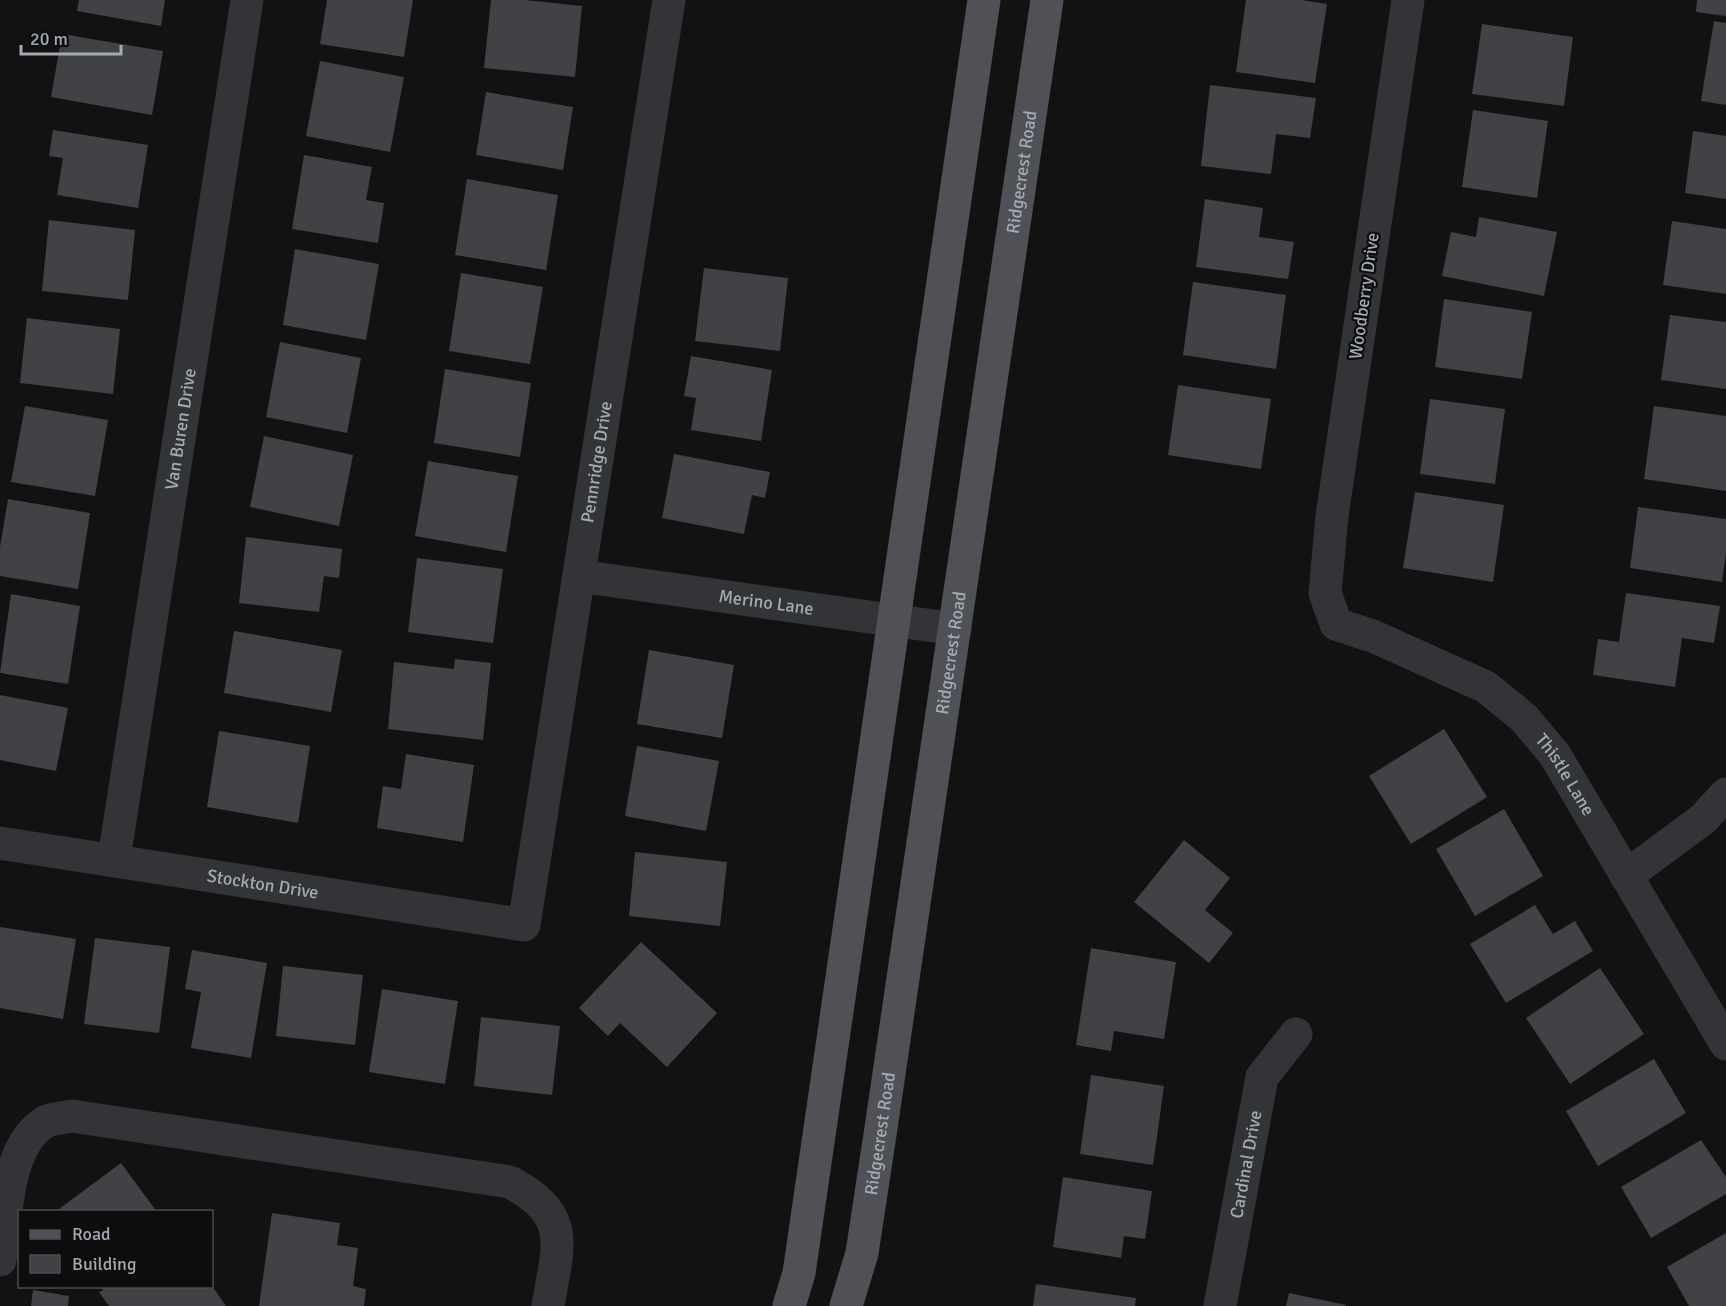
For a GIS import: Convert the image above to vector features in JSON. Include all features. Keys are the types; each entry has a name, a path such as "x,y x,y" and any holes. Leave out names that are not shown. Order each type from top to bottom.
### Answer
{"main road":[{"path":"789,1306 799,1273 984,0"},
{"name":"Ridgecrest Road","path":"846,1306 861,1252 872,1185 1047,0"}],"street":[{"name":"Van Buren Drive","path":"114,860 247,0"},
{"name":"Pennridge Drive","path":"524,924 669,0"},
{"name":"Woodberry Drive","path":"1325,593 1332,516 1408,0"},
{"name":"Merino Lane","path":"579,576 955,628"},
{"name":"Thistle Lane","path":"1325,593 1336,624 1375,637 1486,687 1524,718 1555,755 1726,1044"},
{"path":"1626,876 1703,819 1726,794"},
{"name":"Stockton Drive","path":"0,843 524,924"},
{"name":"Cardinal Drive","path":"1220,1306 1262,1077 1296,1034"},
{"path":"0,1260 15,1161 26,1138 47,1121 72,1116 510,1182 534,1195 551,1214 558,1244 548,1306"}],"building":[{"path":"79,0 165,0 161,26 77,11"},
{"path":"327,0 413,0 404,57 320,44"},
{"path":"491,0 525,0 582,6 575,77 484,68"},
{"path":"1246,0 1302,0 1327,4 1315,83 1236,72"},
{"path":"1697,0 1726,0 1726,16 1696,12"},
{"path":"1714,21 1726,23 1726,105 1701,101"},
{"path":"1482,24 1573,37 1564,106 1472,94"},
{"path":"62,34 163,51 152,115 51,97"},
{"path":"320,61 404,77 390,152 306,136"},
{"path":"1210,85 1316,98 1310,138 1276,134 1271,174 1201,166"},
{"path":"486,92 573,107 563,170 476,155"},
{"path":"1473,110 1548,121 1537,198 1462,187"},
{"path":"53,130 148,145 138,208 57,195 63,158 49,156"},
{"path":"1693,131 1726,136 1726,199 1685,193"},
{"path":"304,155 372,167 366,200 384,203 378,243 292,229"},
{"path":"467,179 558,195 546,270 455,255"},
{"path":"1205,199 1263,208 1259,237 1294,242 1288,279 1196,267"},
{"path":"1479,217 1557,232 1544,296 1442,276 1451,232 1476,237"},
{"path":"49,220 135,230 128,300 42,291"},
{"path":"1672,221 1726,229 1726,294 1663,285"},
{"path":"295,249 379,264 366,340 283,325"},
{"path":"704,268 788,278 780,351 695,341"},
{"path":"461,273 543,287 530,364 449,351"},
{"path":"1193,282 1286,295 1276,369 1183,355"},
{"path":"1444,299 1532,312 1522,379 1435,367"},
{"path":"1670,315 1726,322 1726,389 1661,380"},
{"path":"27,318 120,329 113,394 20,383"},
{"path":"280,342 361,358 347,433 266,417"},
{"path":"691,356 772,370 761,441 691,430 696,398 684,396"},
{"path":"445,369 531,383 520,457 434,443"},
{"path":"1178,385 1271,399 1261,469 1168,455"},
{"path":"1430,399 1505,409 1495,484 1420,474"},
{"path":"25,406 108,420 95,496 11,482"},
{"path":"1654,406 1726,416 1726,491 1644,479"},
{"path":"264,436 353,455 339,526 250,507"},
{"path":"674,454 770,472 765,498 752,495 744,534 662,518"},
{"path":"428,461 518,476 506,552 415,536"},
{"path":"1415,492 1504,505 1493,582 1403,568"},
{"path":"8,499 90,513 78,589 0,576 0,547"},
{"path":"1638,507 1726,519 1726,552 1722,582 1630,568"},
{"path":"246,537 342,549 339,578 324,576 319,612 239,603"},
{"path":"417,558 503,569 493,643 408,632"},
{"path":"1626,593 1720,606 1714,643 1682,638 1675,687 1593,675 1598,639 1619,642"},
{"path":"11,594 80,606 68,684 0,673"},
{"path":"234,631 342,650 331,712 224,693"},
{"path":"649,650 734,665 722,738 637,724"},
{"path":"455,659 491,663 483,740 388,729 394,662 454,669"},
{"path":"0,695 68,708 56,771 0,760"},
{"path":"1444,729 1487,797 1411,844 1369,776"},
{"path":"219,731 310,746 298,823 207,807"},
{"path":"637,746 719,761 706,831 625,816"},
{"path":"406,754 474,765 463,842 377,828 383,786 401,789"},
{"path":"1504,809 1543,876 1475,916 1436,849"},
{"path":"1184,840 1230,878 1205,910 1233,933 1209,963 1134,902"},
{"path":"635,852 727,862 720,926 629,916"},
{"path":"1535,905 1553,934 1575,921 1593,951 1506,1003 1470,944"},
{"path":"0,927 76,939 63,1019 0,1008"},
{"path":"95,938 170,947 159,1033 84,1024"},
{"path":"641,942 717,1013 667,1067 620,1023 608,1036 579,1008"},
{"path":"1091,948 1176,962 1164,1039 1114,1031 1111,1051 1076,1045"},
{"path":"192,950 267,963 251,1058 191,1048 201,992 185,989"},
{"path":"283,966 363,975 355,1045 276,1036"},
{"path":"1600,968 1644,1034 1570,1084 1526,1018"},
{"path":"382,989 458,1001 445,1084 369,1072"},
{"path":"481,1017 560,1026 552,1095 474,1086"},
{"path":"1654,1059 1686,1113 1598,1166 1566,1111"},
{"path":"1091,1075 1164,1086 1153,1165 1080,1154"},
{"path":"1701,1140 1726,1177 1726,1194 1651,1238 1621,1187"},
{"path":"121,1163 156,1210 58,1210"},
{"path":"1063,1177 1152,1191 1145,1239 1124,1236 1121,1258 1053,1247"},
{"path":"272,1213 340,1223 337,1245 358,1248 353,1286 366,1289 364,1306 259,1306"},
{"path":"1726,1233 1726,1306 1689,1306 1667,1267"},
{"path":"1036,1284 1136,1298 1135,1306 1033,1306"},
{"path":"213,1287 226,1306 109,1306 99,1292 103,1290 102,1288"},
{"path":"33,1290 69,1296 68,1306 31,1306"},
{"path":"1289,1293 1346,1305 1346,1306 1286,1306"}]}
